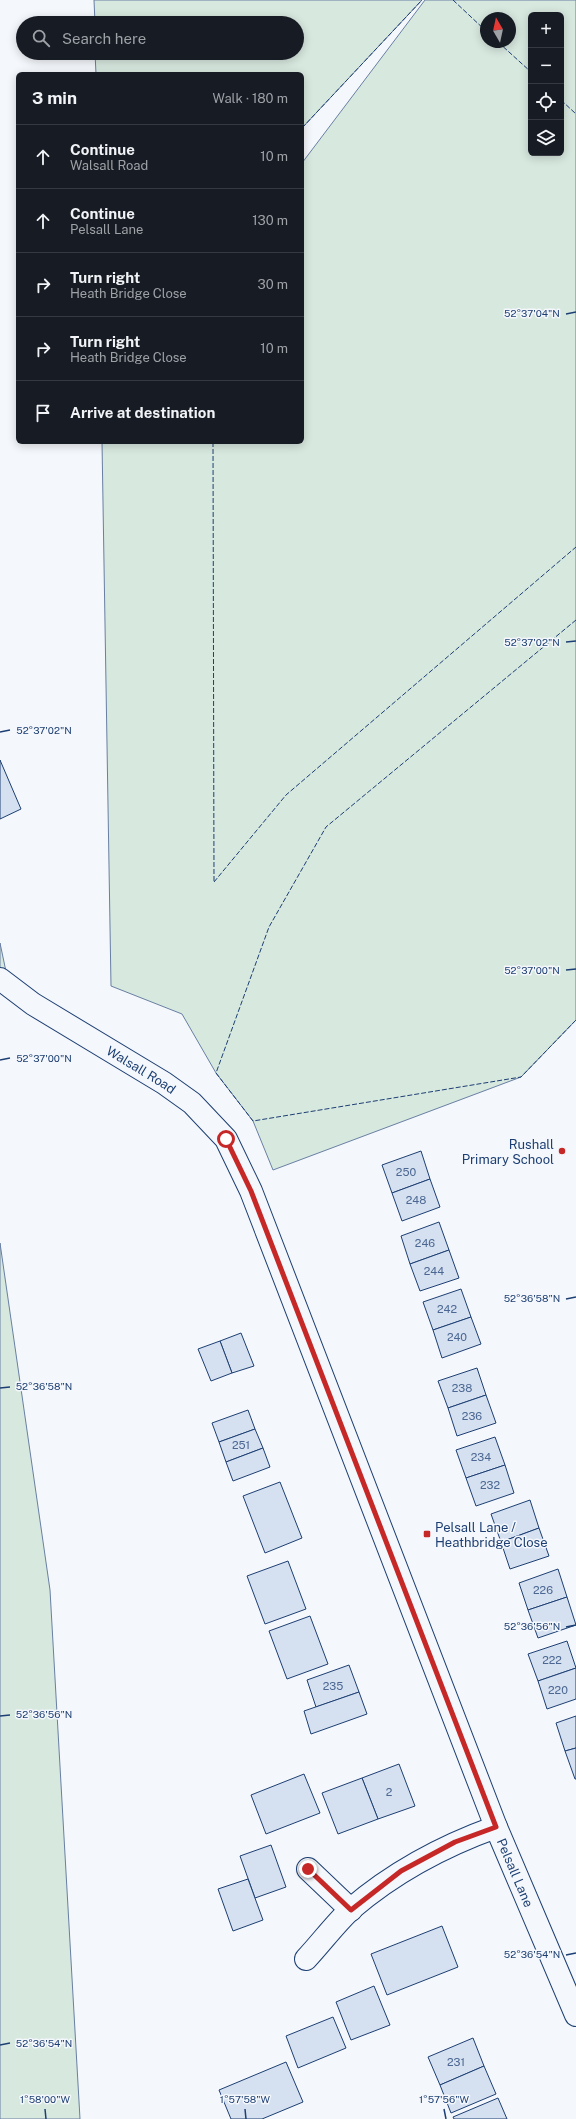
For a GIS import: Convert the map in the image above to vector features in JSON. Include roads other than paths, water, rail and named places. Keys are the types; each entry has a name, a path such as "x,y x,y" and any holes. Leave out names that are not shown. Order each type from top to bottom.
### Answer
{"main road":[{"name":"Walsall Road","path":"4,983 33,1004 162,1081 192,1103 226,1139 251,1191"},
{"name":"Pelsall Lane","path":"251,1191 496,1827 576,2015"},
{"path":"306,1959 351,1910 401,1871 455,1842 496,1827"},
{"path":"308,1869 351,1910"}],"place":[{"name":"Rushall Primary School","path":"562,1151"},
{"name":"Pelsall Lane / Heathbridge Close","path":"427,1534"}]}
